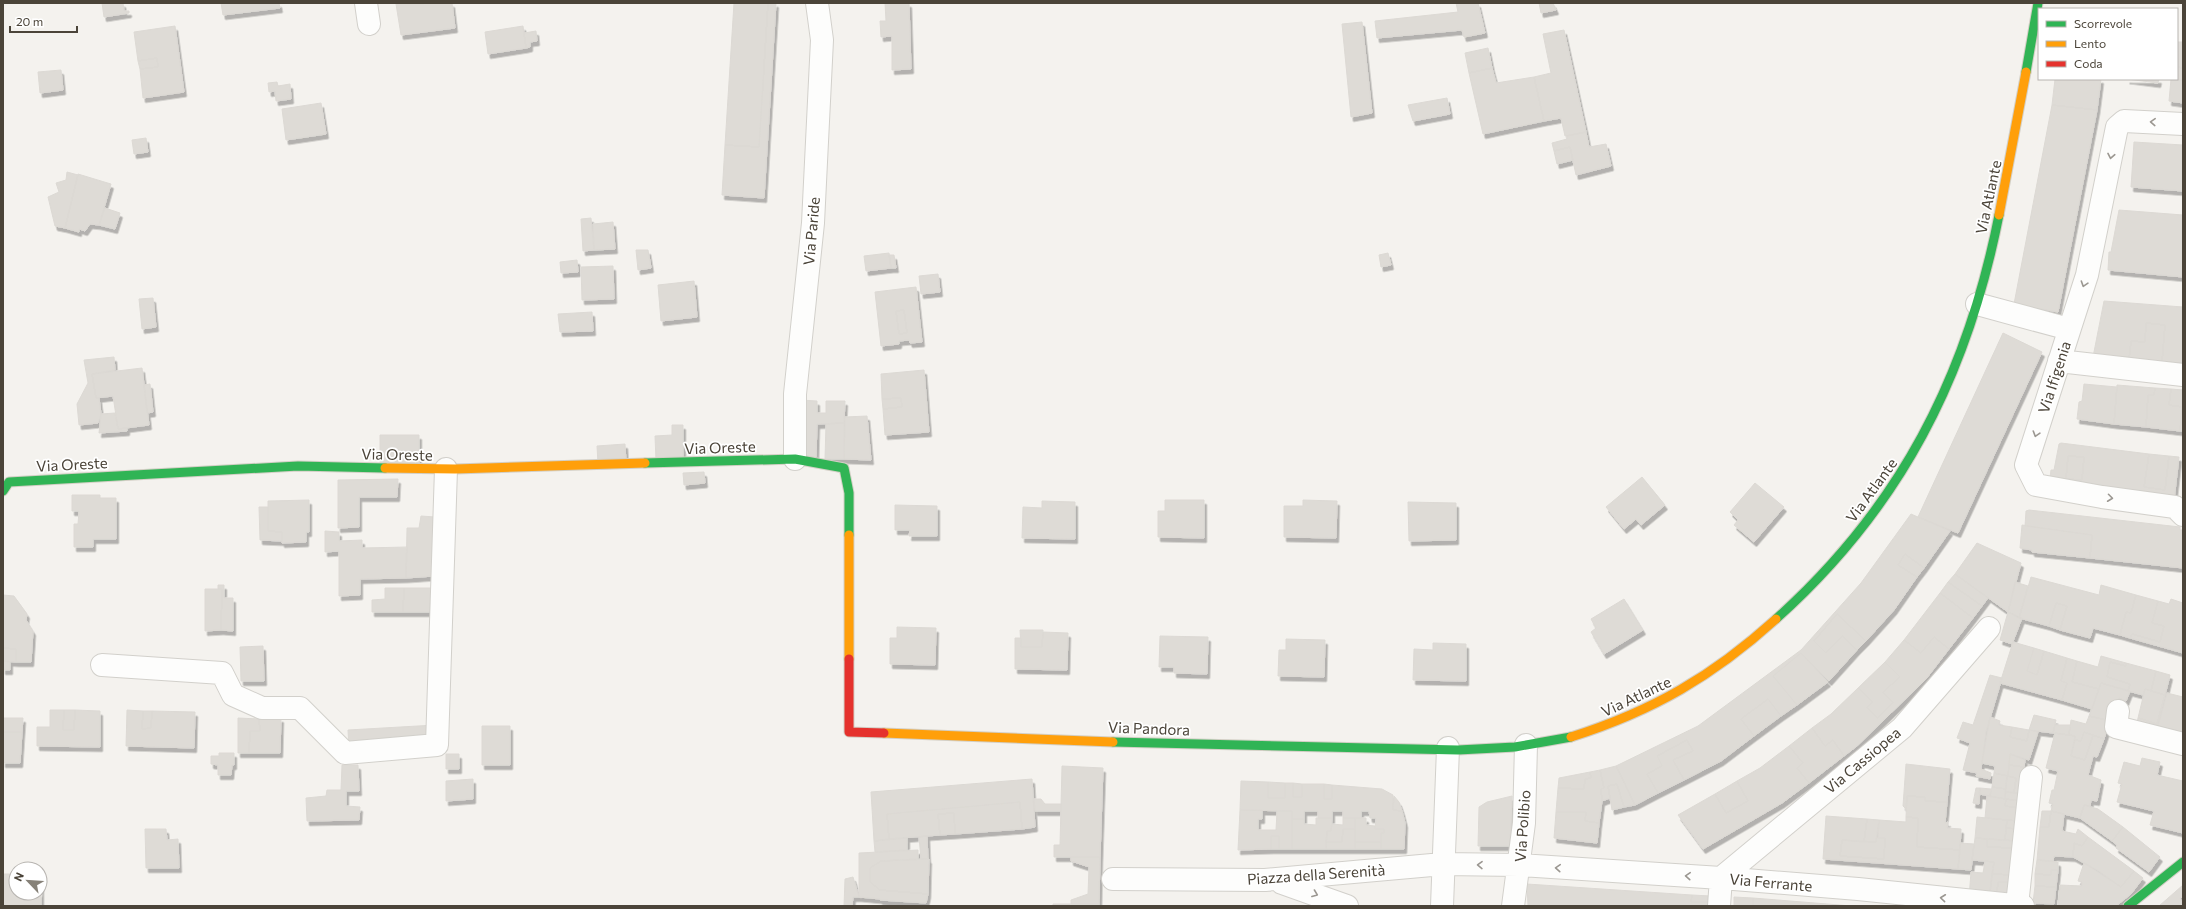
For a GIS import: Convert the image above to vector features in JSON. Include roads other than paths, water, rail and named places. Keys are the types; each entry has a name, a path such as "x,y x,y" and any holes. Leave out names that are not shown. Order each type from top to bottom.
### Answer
{"street":[{"name":"Via Paride","path":"795,459 795,394 813,223 822,40 817,3"},
{"name":"Via Atlante","path":"1448,748 1526,745 1566,739 1608,726 1647,710 1699,680 1735,656 1780,618 1855,536 1900,477 1928,425 1953,370 1977,304 2000,211 2038,3"},
{"name":"Via Ifigenia","path":"2183,124 2124,121 2117,127 2087,276 2026,465 2036,484 2102,497 2175,507 2183,515"},
{"path":"1977,304 2069,329"},
{"path":"2059,361 2183,375"},
{"name":"Via Oreste","path":"3,491 9,482 298,466 446,469 795,459 844,468 849,493 849,732"},
{"path":"102,665 222,672 233,695 262,708 300,708 345,753 437,745 446,469"},
{"name":"Via Cassiopea","path":"1721,878 1902,728 1988,628"},
{"path":"2118,711 2116,727 2183,744"},
{"name":"Via Pandora","path":"849,732 1275,747 1448,748"},
{"name":"Via Polibio","path":"1513,906 1524,823 1526,745"},
{"path":"1442,906 1448,748"},
{"path":"2020,906 2031,777"},
{"path":"2128,906 2183,862"},
{"name":"Piazza della Serenità","path":"1113,880 1264,880 1443,864 1519,865"},
{"name":"Via Ferrante","path":"1519,865 1721,878 2020,906"},
{"path":"1719,906 1721,878"},
{"path":"1264,880 1288,884 1347,906"}]}
